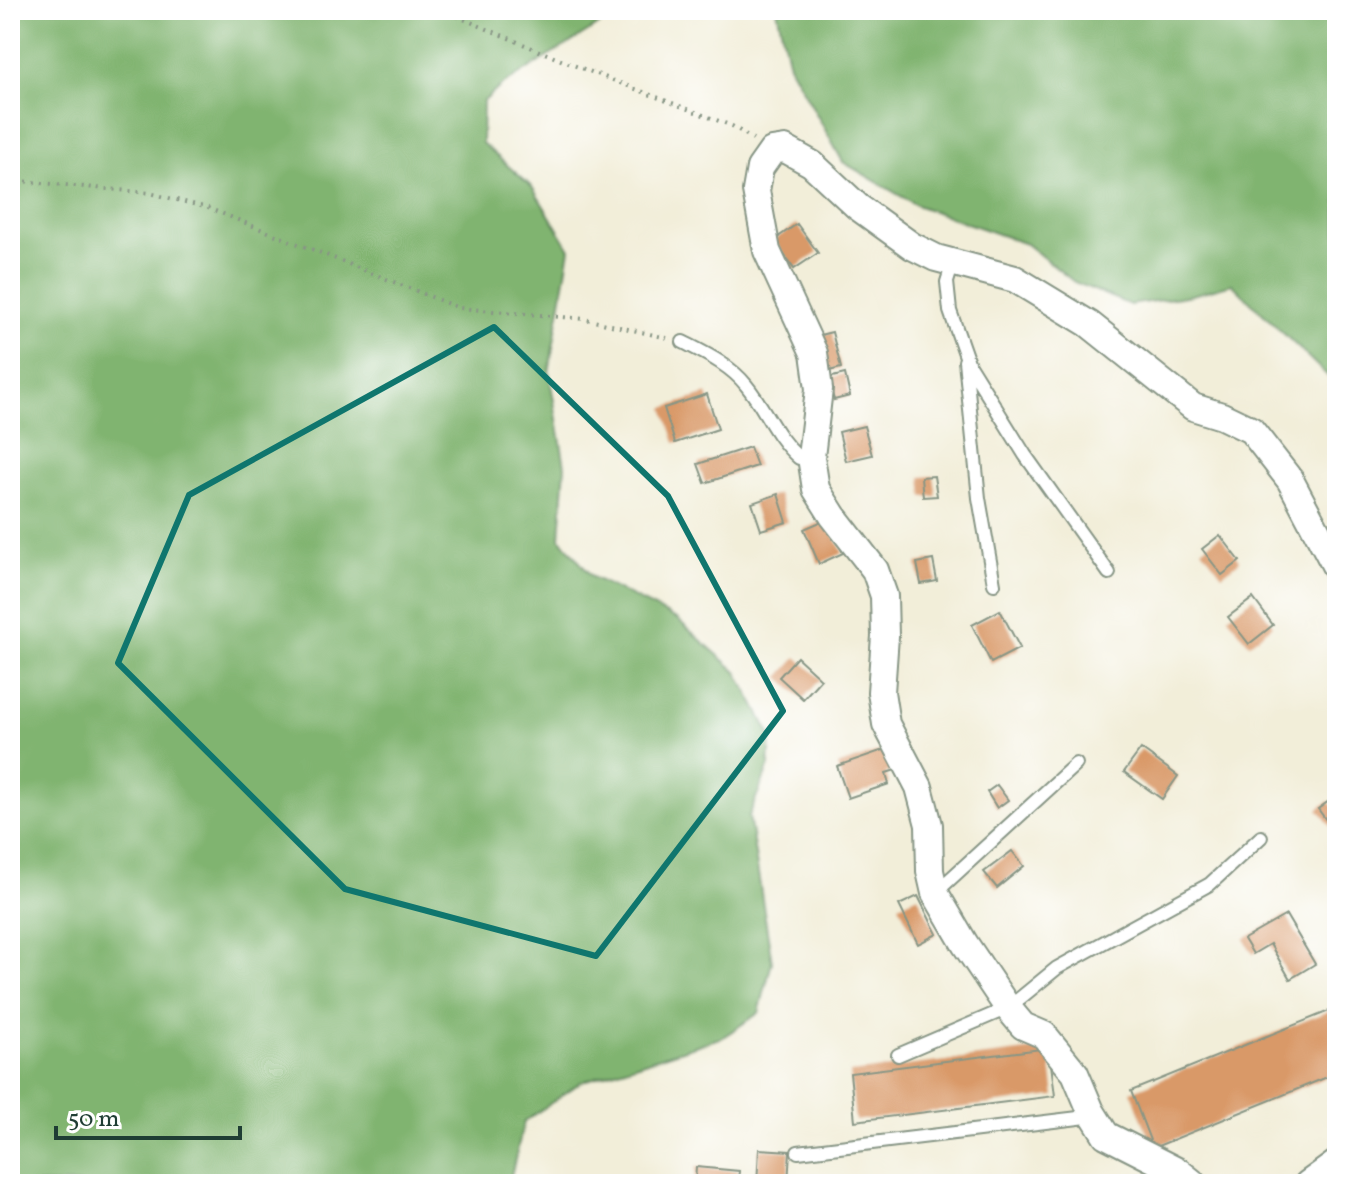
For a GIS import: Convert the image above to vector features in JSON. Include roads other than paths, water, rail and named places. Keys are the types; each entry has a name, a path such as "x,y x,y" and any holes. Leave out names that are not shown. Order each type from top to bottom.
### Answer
{"street":[{"path":"1194,1184 1179,1172 1106,1135 1075,1073 1044,1035 1023,1026 1008,1008 935,893 930,871 929,825 919,787 886,724 881,692 884,596 875,570 816,489 811,457 819,389 814,353 767,251 756,191 760,168 772,151 785,149 812,164 858,207 912,246 936,258 1015,279 1089,324 1193,407 1251,430 1290,480 1337,569"},
{"path":"1308,1184 1337,1163"}],"lane":[{"path":"953,263 947,282 950,311 969,365 1025,455 1109,573"},
{"path":"683,342 727,366 747,386 769,424 790,450 799,458 811,457"},
{"path":"965,352 979,498 994,584"},
{"path":"935,893 1076,764"},
{"path":"898,1055 1008,1008 1057,968 1210,884 1261,837"},
{"path":"798,1152 1095,1116"}]}
